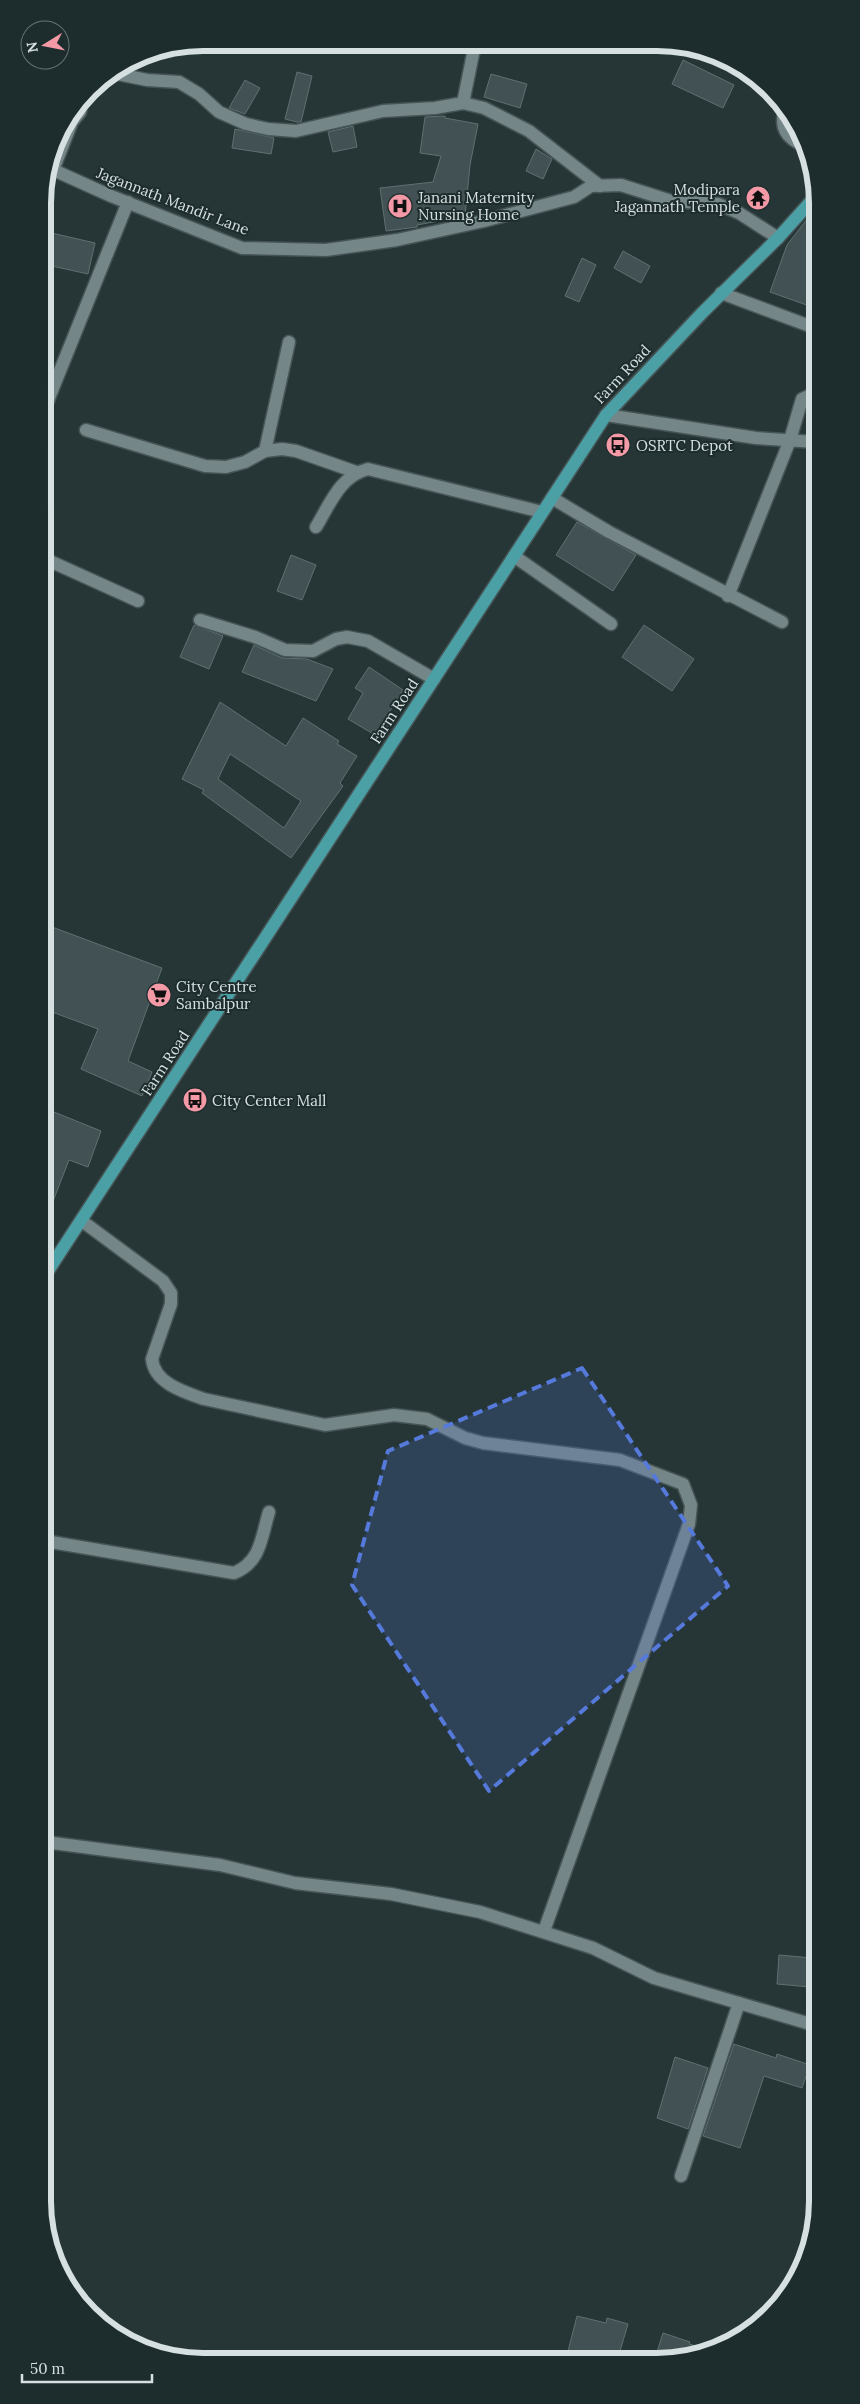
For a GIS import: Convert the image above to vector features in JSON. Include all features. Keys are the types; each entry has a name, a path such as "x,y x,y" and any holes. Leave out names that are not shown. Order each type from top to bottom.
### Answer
{"main road":[{"name":"Farm Road","path":"51,1266 606,415 809,204"}],"street":[{"path":"463,103 473,51"},
{"path":"123,74 147,80 180,82 199,94 219,112 246,124 268,129 296,131 383,111 435,108 463,103 484,108 529,131 600,186"},
{"path":"784,121 785,134 796,142"},
{"name":"Jagannath Mandir Lane","path":"55,171 242,248 326,250 397,240 484,221 574,197 591,186 621,185 671,201 718,204 739,213 778,238"},
{"path":"52,391 128,202"},
{"path":"721,294 809,326"},
{"path":"265,451 289,342"},
{"path":"728,596 790,440 802,399 809,396"},
{"path":"606,415 756,438 809,442"},
{"path":"86,430 205,466 226,467 245,462 265,451 296,451 356,472"},
{"path":"316,527 345,480 356,472 368,469 542,512"},
{"path":"552,498 728,596 782,622"},
{"path":"514,556 611,624"},
{"path":"52,562 138,601"},
{"path":"200,620 255,637 285,650 313,651 336,639 357,638 368,641 434,679"},
{"path":"82,1221 163,1281 171,1293 171,1304 152,1359 153,1368 159,1377 189,1393 204,1399 325,1425 394,1415 426,1419 464,1438 483,1443 620,1460 683,1484 691,1505 689,1524 544,1931"},
{"path":"51,1542 234,1574 246,1568 255,1559 269,1512"},
{"path":"51,1843 220,1865 294,1883 391,1894 480,1912 593,1948 654,1978 808,2023"},
{"path":"681,2176 739,2003"}],"highlighted area":[{"path":"582,1368 728,1586 489,1791 352,1585 388,1451"}],"building":[{"path":"683,60 734,85 723,108 672,84"},
{"path":"297,72 312,76 301,122 285,119"},
{"path":"491,74 527,84 520,108 484,97"},
{"path":"245,80 260,88 245,114 229,108"},
{"path":"445,116 445,118 478,124 470,165 465,216 417,225 417,227 386,231 380,188 433,182 441,156 420,153 425,117"},
{"path":"353,126 357,147 333,152 328,132"},
{"path":"235,129 274,138 271,154 232,148"},
{"path":"536,149 552,159 543,179 526,171"},
{"path":"809,216 809,306 770,292 787,245"},
{"path":"52,233 95,243 88,274 52,266"},
{"path":"623,251 650,266 641,283 614,268"},
{"path":"582,258 596,265 579,302 565,296"},
{"path":"577,522 636,555 613,591 556,555"},
{"path":"291,555 316,565 302,600 277,591"},
{"path":"194,625 223,636 209,669 180,657"},
{"path":"644,625 694,659 672,691 622,657"},
{"path":"254,645 282,658 307,659 333,669 316,701 242,672"},
{"path":"369,667 403,690 383,722 388,725 380,738 348,719 363,693 355,688"},
{"path":"220,702 286,746 303,718 339,741 337,744 357,756 340,783 343,786 291,858 202,793 204,790 182,779","holes":["230,754 301,801 284,828 218,779"]},
{"path":"52,927 162,968 128,1061 152,1072 142,1096 81,1069 98,1029 52,1012"},
{"path":"52,1111 101,1131 88,1167 69,1160 51,1205"},
{"path":"779,1955 808,1958 808,1987 777,1984"},
{"path":"734,2044 776,2058 777,2054 808,2064 808,2071 802,2088 764,2076 740,2148 703,2136"},
{"path":"675,2057 708,2068 688,2129 657,2118"},
{"path":"577,2316 606,2323 607,2318 628,2324 619,2353 592,2351 591,2353 568,2353"},
{"path":"663,2333 699,2347 687,2350 657,2353"}],"place":[{"name":"Modipara Jagannath Temple","path":"758,198"},
{"name":"Janani Maternity Nursing Home","path":"400,206"},
{"name":"OSRTC Depot","path":"618,445"},
{"name":"City Centre Sambalpur","path":"159,995"},
{"name":"City Center Mall","path":"195,1100"}]}
